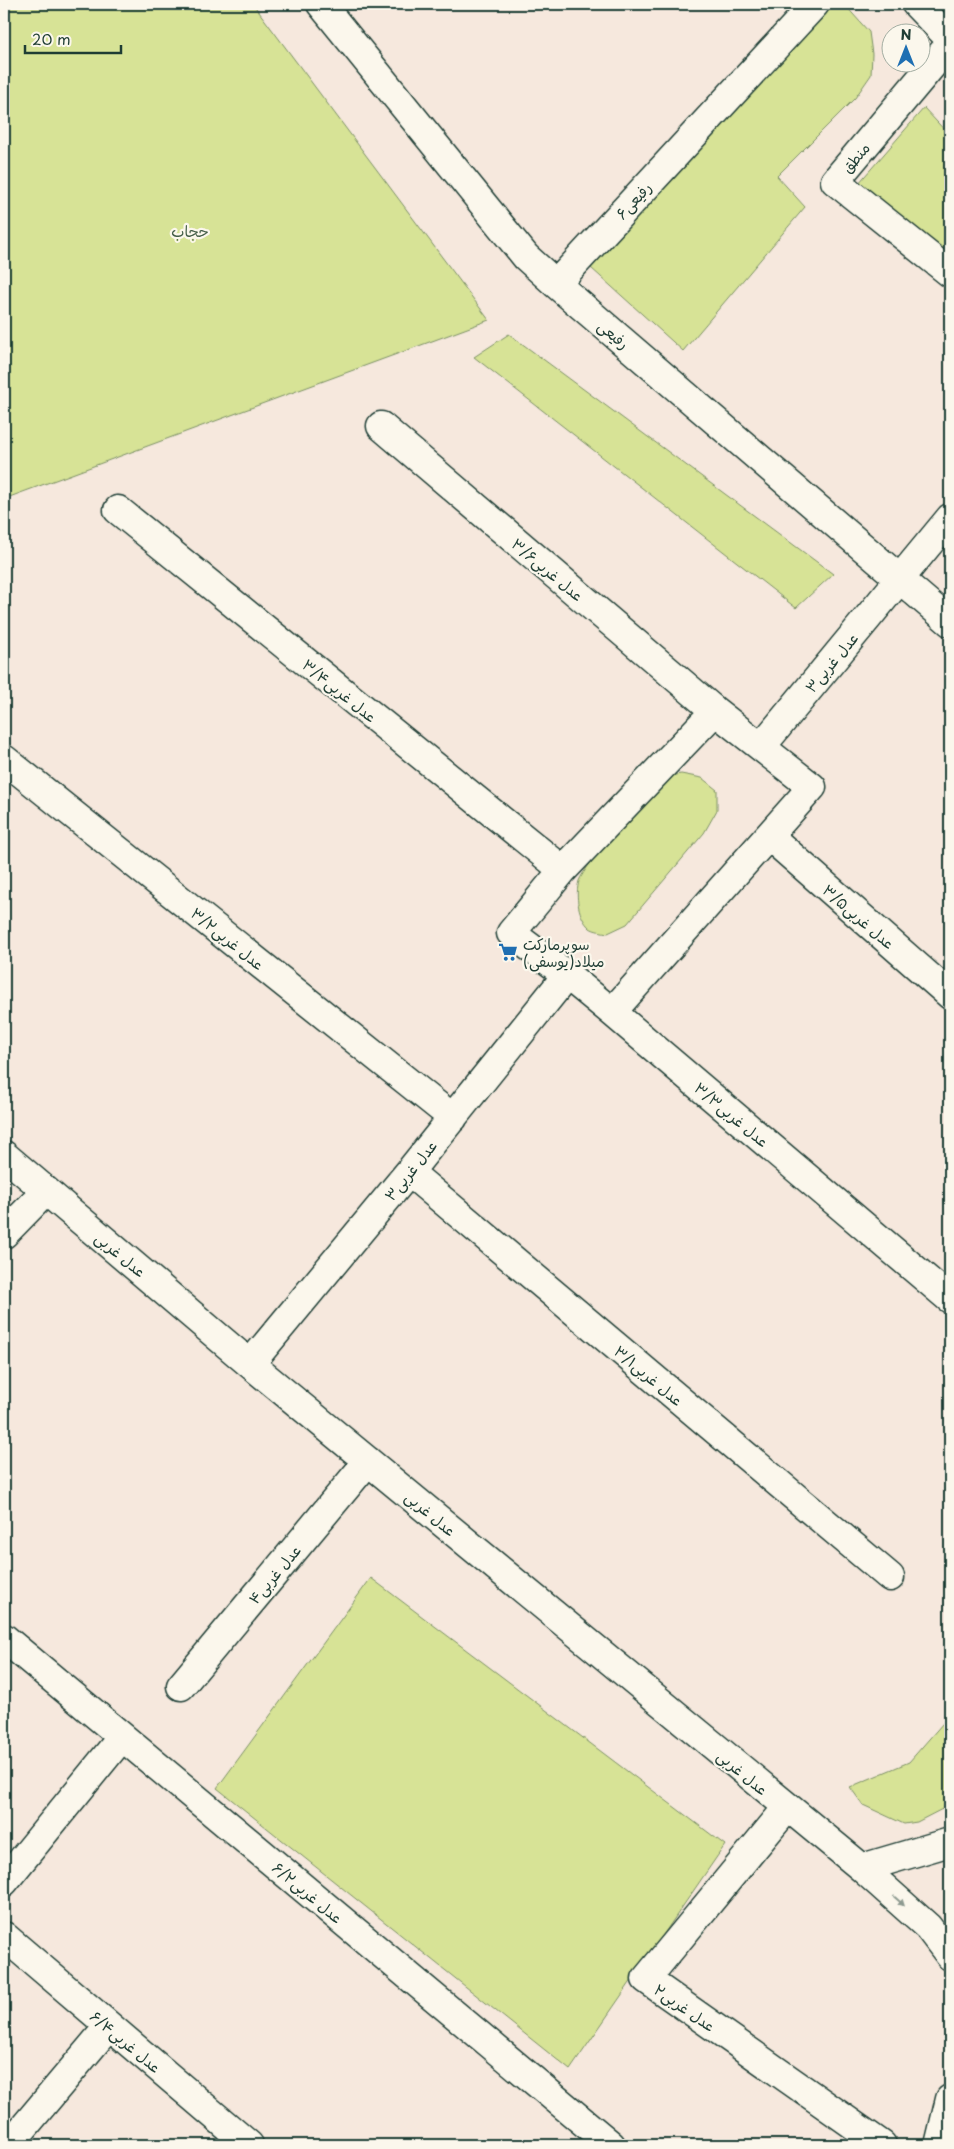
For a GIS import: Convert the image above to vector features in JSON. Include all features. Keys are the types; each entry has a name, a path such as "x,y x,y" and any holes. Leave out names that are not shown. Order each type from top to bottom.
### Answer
{"street":[{"name":"رفیعی","path":"321,4 526,257 950,622"},
{"name":"رفیعی۶","path":"556,284 814,4"},
{"path":"916,4 950,40"},
{"name":"منطق","path":"950,44 835,181 950,273"},
{"name":"عدل غربی۳/۶","path":"380,426 715,711 812,787 769,836"},
{"name":"عدل غربی۳/۴","path":"118,510 563,870"},
{"name":"عدل غربی۳","path":"761,747 950,518"},
{"path":"563,870 715,711"},
{"name":"عدل غربی۳/۲","path":"4,759 453,1118"},
{"path":"612,1012 769,836"},
{"name":"عدل غربی۳/۵","path":"769,836 950,995"},
{"name":"عدل غربی۳/۳","path":"563,870 511,933 612,1012 950,1299"},
{"name":"عدل غربی۳","path":"250,1364 409,1172 567,975"},
{"name":"عدل غربی","path":"4,1155 250,1364 862,1868 928,1927 950,1956"},
{"name":"عدل غربی۳/۱","path":"409,1172 890,1577"},
{"path":"4,1234 46,1191"},
{"name":"عدل غربی۴","path":"181,1686 368,1461"},
{"name":"۶/۲عدل غربی","path":"4,1638 612,2145"},
{"path":"4,1882 122,1737"},
{"name":"عدل غربی۲","path":"787,1808 646,1979 882,2145"},
{"path":"862,1868 950,1842"},
{"name":"۶/۴عدل غربی","path":"4,1936 249,2145"},
{"path":"9,2145 108,2026"},
{"path":"939,2145 950,2099"}],"green space":[{"name":"حجاب","path":"4,4 253,4 489,320 4,499"},
{"path":"830,4 844,4 869,32 872,54 871,75 855,98 777,176 805,207 683,351 591,268"},
{"path":"924,108 950,136 950,256 858,184"},
{"path":"509,334 833,574 796,608 474,357"},
{"path":"681,774 702,778 717,790 717,810 704,833 627,924 608,933 590,928 586,924 578,906 579,881 605,844 658,784 666,778"},
{"path":"371,1578 725,1845 570,2070 217,1788"},
{"path":"950,1715 950,1805 917,1822 904,1824 863,1805 850,1787 909,1762"}],"place":[{"name":"سوپرمارکت میلاد(یوسفی)","path":"508,952"}]}
